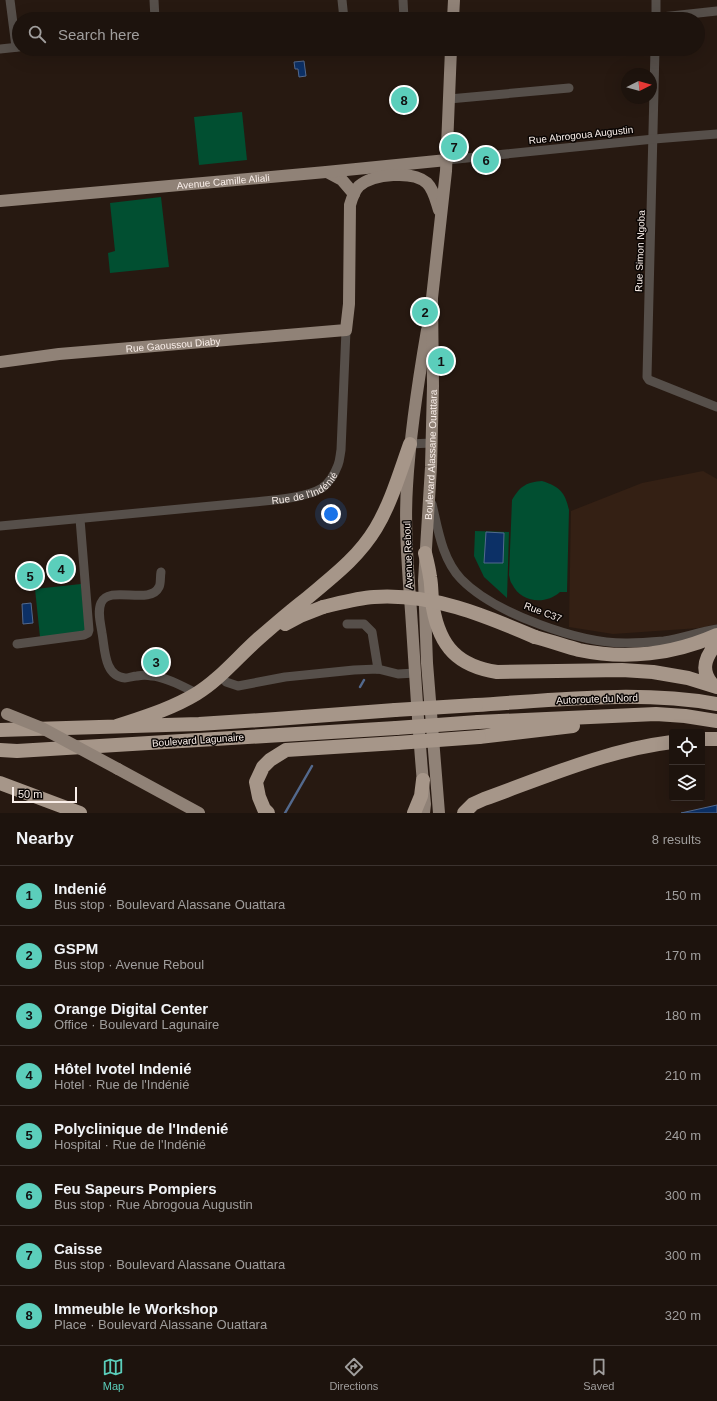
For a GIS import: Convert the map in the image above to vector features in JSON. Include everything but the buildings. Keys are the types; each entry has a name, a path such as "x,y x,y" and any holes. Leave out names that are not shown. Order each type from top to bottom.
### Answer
{"highway":[{"path":"117,726 162,710 197,693 341,571 359,552 376,529 386,508 410,444"},
{"path":"425,553 430,576 433,607 440,634 442,639 455,655 468,664 482,670 497,672 607,670 653,672 688,678 715,687"},
{"path":"256,642 300,616 323,607 346,601 374,597 398,597 432,601 455,606 535,637 579,650 605,654 648,654 684,647 717,635"},
{"path":"715,687 708,680 705,673 705,663 708,655 717,643"},
{"name":"Autoroute du Nord","path":"394,710 621,697 688,699 717,704"},
{"name":"Boulevard Lagunaire","path":"0,730 199,724 276,720 394,710"},
{"name":"Autoroute du Nord","path":"396,728 478,722 656,714 685,716 717,721"},
{"path":"268,813 264,810 259,798 256,782 263,767 270,760 286,750 479,737 571,726 624,715"},
{"name":"Boulevard Lagunaire","path":"0,750 25,751 396,728"},
{"path":"705,739 717,739"},
{"path":"464,813 474,804 484,799 604,756 636,748 669,742"},
{"path":"414,813 421,796 423,780"},
{"path":"0,783 80,813"}],"main road":[{"path":"453,12 454,0"},
{"name":"Boulevard Alassane Ouattara","path":"439,813 424,611 425,553 433,386 432,298 447,160 451,56"},
{"name":"Avenue Camille Aliali","path":"0,200 447,160"},
{"path":"326,172 342,180 354,194"},
{"name":"Rue de l'Indénié","path":"346,330 349,304 350,205 358,187 364,182 385,177 403,175 417,177 426,182 434,193 441,217"},
{"name":"Avenue Reboul","path":"424,813 425,804 406,528 410,444 432,298"},
{"name":"Rue Gaoussou Diaby","path":"0,362 59,354 346,330"},
{"path":"4,712 42,728 199,813"}],"street":[{"path":"10,0 12,13"},
{"path":"154,0 155,12"},
{"path":"342,0 343,12"},
{"path":"402,0 403,12"},
{"path":"656,0 656,12"},
{"path":"705,12 717,11"},
{"path":"0,49 12,48"},
{"name":"Rue Simon Ngoba","path":"656,56 647,379 717,407"},
{"path":"449,99 569,88"},
{"name":"Rue Abrogoua Augustin","path":"447,160 717,134"},
{"name":"Rue de l'Indénié","path":"0,526 254,502 310,493 322,488 331,478 338,465 341,450 346,330"},
{"path":"410,444 431,443"},
{"name":"Rue C37","path":"429,492 440,541 460,578 480,595 508,610 548,627 604,642 626,643 664,641 717,629"},
{"path":"17,644 84,635 88,633 89,630 80,519"},
{"path":"161,572 160,587 155,592 137,596 113,595 106,598 101,603 100,615 107,664 116,675 125,678 152,676 161,678 197,693"},
{"path":"347,624 364,624 372,632 378,668"},
{"path":"221,674 226,682 238,686 285,677 378,668 398,674 415,673"}],"shaded area":[{"path":"703,471 717,479 717,624 699,628 613,634 569,627 571,511 642,483"}],"green space":[{"path":"242,112 247,160 199,165 194,117"},
{"path":"161,197 169,267 110,273 108,253 115,251 110,203"},
{"path":"542,481 561,491 566,499 569,510 567,592 560,592 548,599 534,600 521,595 516,590 509,575 512,500 518,491 524,486 532,482"},
{"path":"475,531 509,532 507,598 484,577 474,556"},
{"path":"81,584 86,633 40,637 35,589"}],"water":[{"path":"304,61 306,76 299,77 298,69 295,69 294,62"},
{"path":"486,532 504,533 503,563 484,563"},
{"path":"31,603 33,623 23,624 22,604"},
{"path":"717,805 717,813 681,813"}],"waterway":[{"path":"360,687 364,680"},
{"path":"285,813 312,766"}],"place":[{"name":"Immeuble le Workshop","path":"404,100"},
{"name":"Caisse","path":"454,147"},
{"name":"Feu Sapeurs Pompiers","path":"486,160"},
{"name":"GSPM","path":"425,312"},
{"name":"Indenié","path":"441,361"},
{"name":"Hôtel Ivotel Indenié","path":"61,569"},
{"name":"Polyclinique de l'Indenié","path":"30,576"},
{"name":"Orange Digital Center","path":"156,662"}]}
